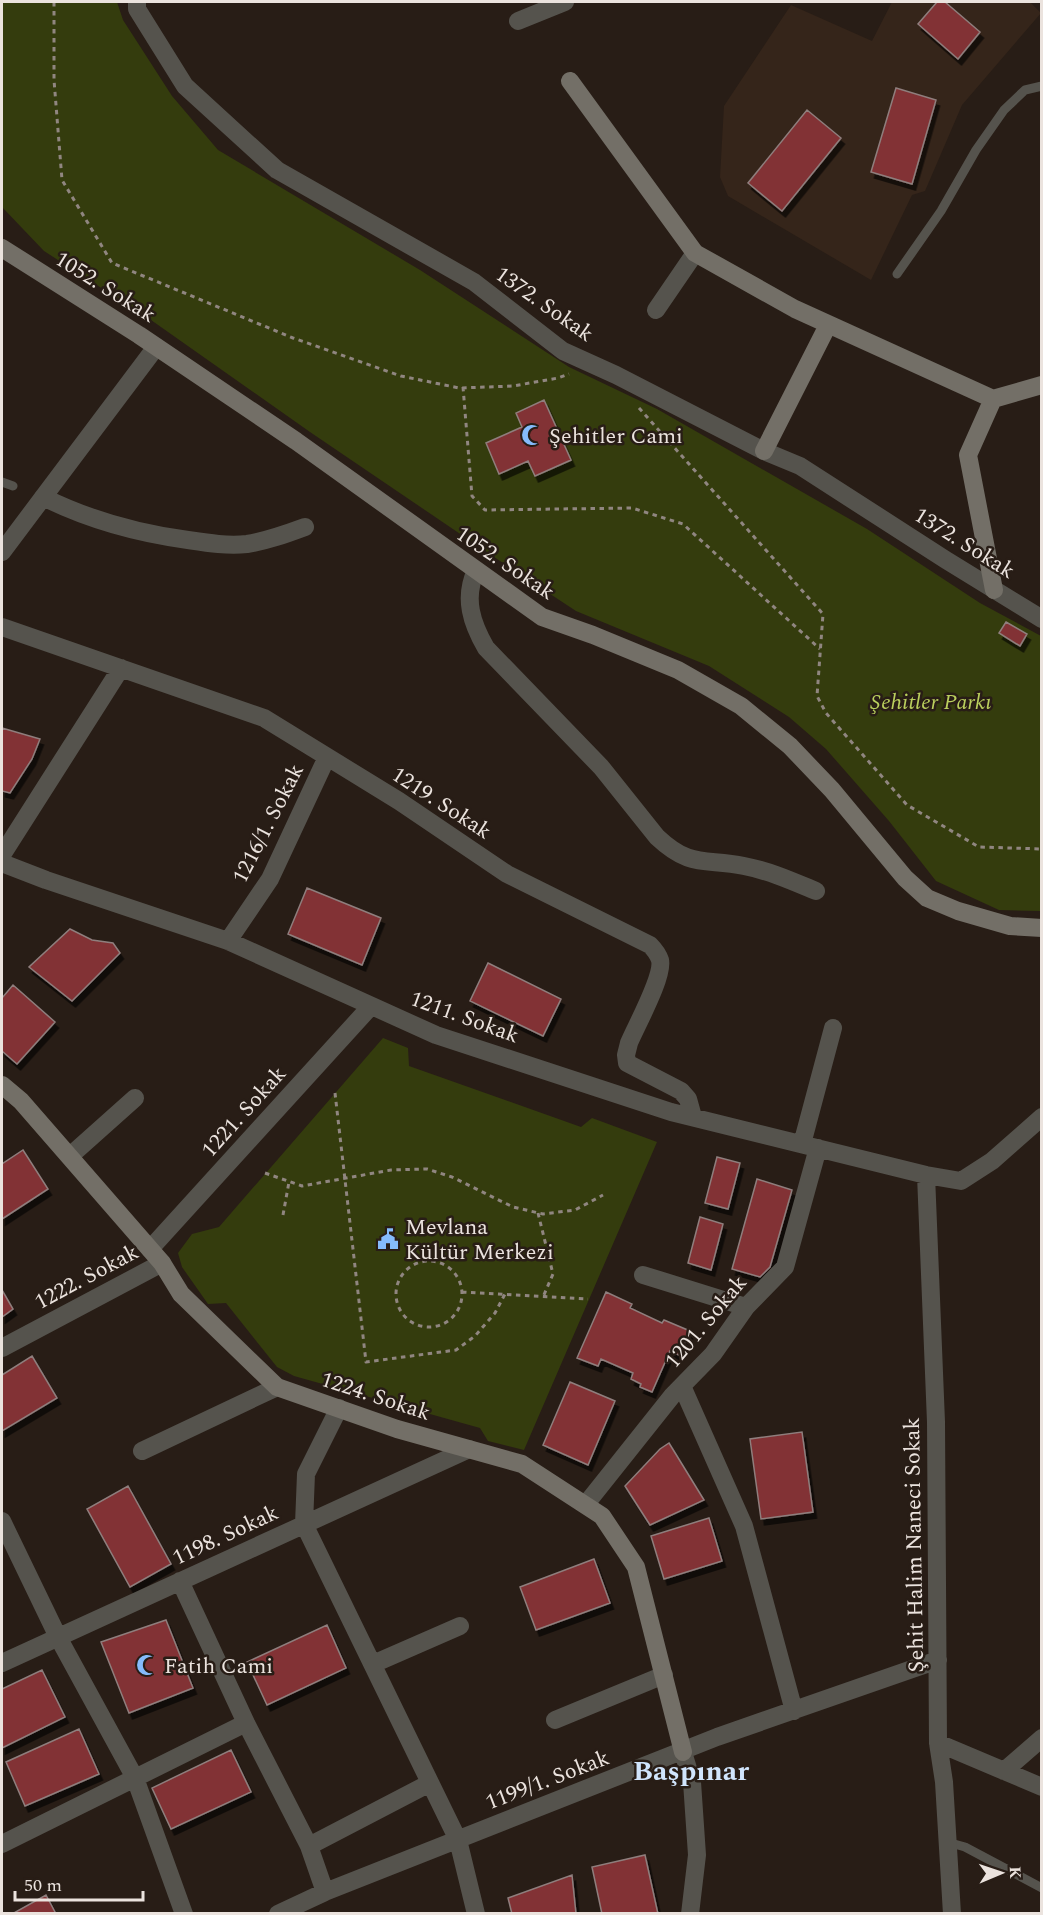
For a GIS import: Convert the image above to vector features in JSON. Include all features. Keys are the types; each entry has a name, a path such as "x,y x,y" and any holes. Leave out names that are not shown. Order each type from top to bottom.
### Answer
{"street":[{"name":"1372. Sokak","path":"137,2 137,9 185,86 277,170 474,282 563,351 616,375 764,451 800,466 1041,619"},
{"path":"518,21 565,2"},
{"path":"570,81 695,253 795,309 993,399 1041,385"},
{"name":"1052. Sokak","path":"2,248 156,346 296,441 542,617 678,670 741,706 790,746 832,790 905,878 927,898 958,912 1010,926 1041,928"},
{"path":"656,310 695,253"},
{"path":"764,451 828,325"},
{"path":"2,552 156,346"},
{"path":"993,399 968,455 994,590"},
{"path":"43,497 70,511 128,530 208,544 246,544 263,541 304,527"},
{"path":"476,571 470,585 469,602 475,627 486,648 601,767 667,847 705,863 743,866 781,876 816,891"},
{"name":"1219. Sokak","path":"2,627 264,718 399,801 507,874 650,945 656,950 661,962 660,975 628,1043 627,1063 681,1091 688,1099 693,1117"},
{"path":"2,855 121,668"},
{"name":"1216/1. Sokak","path":"228,941 270,879 327,757"},
{"name":"1211. Sokak","path":"2,863 228,941 436,1035 693,1117 926,1175 961,1181 992,1161 1041,1117"},
{"name":"1221. Sokak","path":"156,1256 371,1005"},
{"name":"1201. Sokak","path":"586,1504 682,1386 713,1354 746,1307 785,1267 833,1028"},
{"name":"1224. Sokak","path":"2,1084 21,1101 156,1256 181,1294 277,1387 398,1429 522,1464 602,1516 636,1567 683,1752"},
{"path":"70,1156 135,1098"},
{"name":"Şehit Halim Naneci Sokak","path":"926,1175 936,1422 938,1743 944,1782 952,1914"},
{"name":"1222. Sokak","path":"2,1348 156,1256"},
{"path":"642,1275 746,1307"},
{"path":"682,1386 744,1526 794,1711"},
{"path":"142,1451 277,1387"},
{"path":"339,1408 306,1474 304,1524 458,1840 476,1914"},
{"name":"1198. Sokak","path":"2,1663 469,1449"},
{"path":"2,1521 58,1637 135,1778 184,1914"},
{"path":"180,1581 246,1723 309,1846 325,1892"},
{"path":"373,1664 460,1626"},
{"name":"1199/1. Sokak","path":"278,1914 325,1892 717,1737 938,1660"},
{"path":"555,1720 664,1675"},
{"path":"2,1844 246,1723"},
{"path":"1004,1771 1041,1738"},
{"path":"938,1743 1041,1787"},
{"path":"683,1752 692,1782 697,1856 690,1914"},
{"path":"309,1846 430,1783"}],"lane":[{"path":"897,274 941,211 976,150 1004,110 1025,90 1041,86"},
{"path":"2,482 13,486"},
{"path":"946,1842 964,1847 1041,1888"}],"path":[{"path":"54,2 54,80 62,180 112,263 293,338 401,376 463,387 513,386 558,378 577,370"},
{"path":"463,387 472,496 485,510 632,508 683,524 821,649"},
{"path":"635,403 823,614 818,696 826,713 907,805 979,847 1041,849"},
{"path":"335,1093 366,1362 456,1350 475,1336 495,1313 505,1294"},
{"path":"265,1173 302,1186 391,1170 427,1169 452,1177 513,1207 543,1214 574,1210 603,1195"},
{"path":"283,1215 289,1182"},
{"path":"538,1213 553,1274 543,1297"},
{"path":"421,1262 444,1265 459,1281 462,1292 457,1312 450,1320 431,1327 412,1322 404,1315 397,1296 398,1285 403,1275 411,1267 421,1262"},
{"path":"462,1292 588,1299"}],"shaded area":[{"path":"892,2 1030,2 1041,13 962,105 925,191 912,195 871,280 728,196 720,177 724,106 791,5 872,41"}],"green space":[{"name":"Şehitler Parkı","path":"2,2 117,2 123,20 172,96 218,150 420,270 569,367 657,409 867,529 980,603 1041,636 1041,911 999,910 936,881 889,821 826,749 789,717 709,666 576,611 310,432 151,320 44,251 2,207"},
{"path":"383,1038 408,1048 409,1066 581,1127 592,1118 657,1142 524,1450 488,1441 480,1428 294,1376 277,1367 226,1303 208,1304 182,1267 178,1253 192,1234 219,1227"}],"building":[{"path":"937,2 945,2 980,32 958,59 918,24"},
{"path":"896,88 936,100 912,184 871,172"},
{"path":"807,110 841,138 782,211 748,183"},
{"name":"Şehitler Cami","path":"544,400 571,460 535,476 528,461 499,474 486,443 522,427 516,413"},
{"path":"1006,622 1027,634 1020,646 999,633"},
{"path":"2,728 40,739 32,759 10,793 2,791"},
{"path":"307,888 381,918 362,965 288,934"},
{"path":"70,929 92,940 113,943 120,953 72,1001 29,967"},
{"path":"488,963 561,999 543,1036 470,1001"},
{"path":"13,985 55,1022 17,1064 2,1051 2,998"},
{"path":"23,1150 48,1189 2,1219 2,1164"},
{"path":"717,1157 740,1163 728,1209 705,1203"},
{"path":"757,1179 792,1190 770,1267 760,1277 732,1269"},
{"path":"700,1217 723,1224 711,1270 688,1263"},
{"path":"2,1290 13,1309 2,1317"},
{"path":"606,1292 632,1304 630,1308 662,1323 664,1320 690,1331 679,1355 670,1351 652,1392 640,1387 641,1384 631,1379 633,1373 601,1359 598,1366 577,1358"},
{"path":"32,1356 57,1398 2,1431 2,1375"},
{"path":"570,1382 615,1401 588,1465 543,1445"},
{"path":"802,1432 813,1512 761,1519 750,1439"},
{"path":"669,1443 704,1500 650,1525 625,1486 660,1449"},
{"path":"128,1486 171,1564 130,1587 87,1509"},
{"path":"709,1518 722,1561 664,1579 651,1536"},
{"path":"594,1559 610,1603 536,1630 520,1587"},
{"name":"Fatih Cami","path":"166,1620 193,1688 129,1713 101,1642"},
{"path":"327,1625 346,1668 267,1705 247,1662"},
{"path":"42,1670 65,1717 2,1748 2,1689"},
{"path":"79,1729 99,1774 25,1806 6,1762"},
{"path":"231,1750 251,1792 171,1829 152,1788"},
{"path":"645,1855 658,1914 602,1914 592,1867"},
{"path":"572,1875 576,1914 512,1914 508,1898"},
{"path":"46,1895 56,1914 12,1914"}],"place":[{"name":"Şehitler Cami","path":"532,435"},
{"name":"Mevlana Kültür Merkezi","path":"388,1239"},
{"name":"Fatih Cami","path":"147,1665"}],"district":[{"name":"Başpınar","path":"691,1770"}]}
